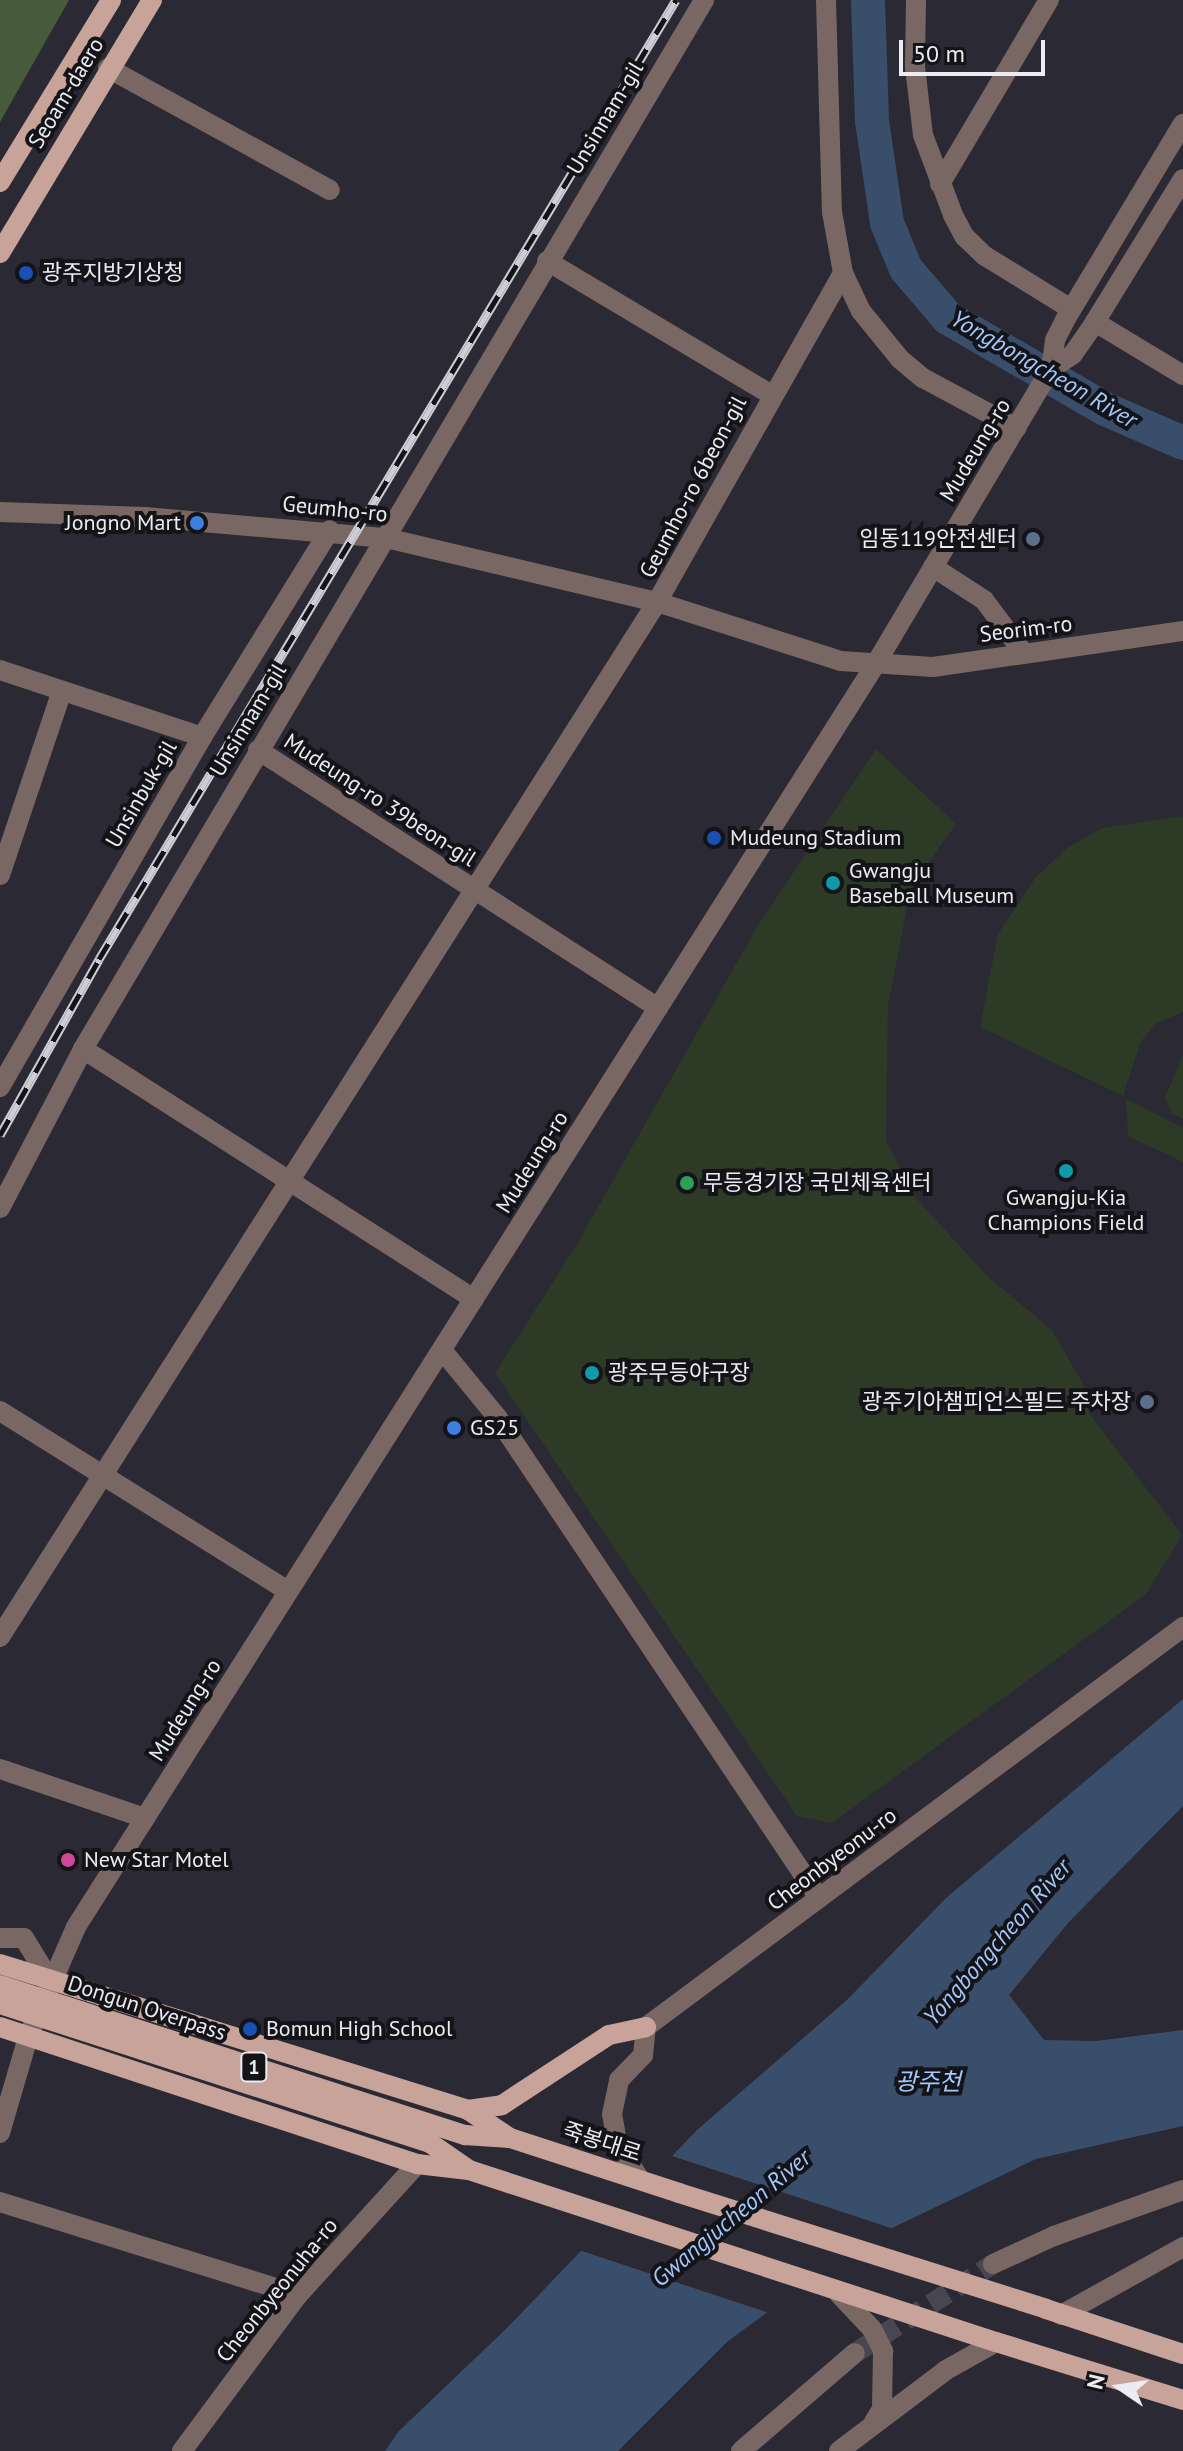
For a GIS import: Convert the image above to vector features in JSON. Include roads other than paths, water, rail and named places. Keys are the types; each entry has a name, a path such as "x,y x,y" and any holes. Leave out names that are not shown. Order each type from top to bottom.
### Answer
{"main road":[{"name":"Seoam-daero","path":"0,182 111,0"},
{"name":"Seoam-daero","path":"0,253 108,68 152,0"},
{"path":"0,1964 468,2110 510,2138"},
{"name":"Dongun Overpass","path":"0,1985 465,2135 510,2138"},
{"name":"Dongun Overpass","path":"0,2004 430,2143 469,2170"},
{"path":"0,2027 417,2164 469,2170"},
{"path":"468,2110 502,2105 609,2035 646,2027"},
{"name":"죽봉대로","path":"510,2138 1054,2312"},
{"name":"1","path":"469,2170 839,2294 1183,2400"},
{"name":"1","path":"1054,2312 1183,2354"}],"street":[{"name":"Unsinnam-gil","path":"0,1208 83,1049 704,0"},
{"path":"826,0 831,197 843,273 861,311 900,359 923,378 1016,428"},
{"path":"916,0 915,67 923,135 940,184 964,236 985,256 1068,314"},
{"path":"940,184 1049,0"},
{"path":"108,68 330,190"},
{"name":"Mudeung-ro","path":"0,2133 6,2084 28,2037 49,1979 145,1818 875,665 1051,369 1055,340 1068,314 1183,124"},
{"name":"Mudeung-ro","path":"1051,369 1073,354 1093,326 1183,179"},
{"name":"Geumho-ro 6beon-gil","path":"547,261 770,394"},
{"name":"Geumho-ro 6beon-gil","path":"657,602 770,394 843,273"},
{"path":"1093,326 1183,375"},
{"name":"Geumho-ro","path":"0,512 330,530 386,538 657,602 821,657 875,665"},
{"name":"Unsinbuk-gil","path":"0,1087 202,737 330,530"},
{"path":"933,567 984,600 1023,652"},
{"name":"Mudeung-ro 39beon-gil","path":"0,1637 657,602"},
{"name":"Seorim-ro","path":"875,665 933,667 1183,631"},
{"path":"0,670 202,737"},
{"path":"0,875 62,691"},
{"name":"Mudeung-ro 39beon-gil","path":"258,750 658,1008"},
{"path":"83,1049 474,1299"},
{"path":"442,1350 497,1417 819,1898"},
{"path":"0,1411 288,1591"},
{"name":"Cheonbyeonu-ro","path":"646,2027 1183,1627"},
{"path":"0,1769 145,1818"},
{"path":"0,1938 24,1938 49,1979"},
{"path":"640,2180 617,2142 612,2114 619,2080 643,2055 646,2027"},
{"name":"Cheonbyeonuha-ro","path":"182,2451 298,2295 417,2164"},
{"path":"993,2264 1054,2236 1183,2190"},
{"path":"0,2202 298,2295"},
{"path":"1054,2312 1183,2247"},
{"path":"839,2294 872,2329 883,2351 882,2409 872,2425"},
{"path":"839,2451 946,2370 996,2342"},
{"path":"741,2451 855,2353"}],"water":[{"name":"광주천","path":"1183,1699 1183,1806 1068,1923 1009,1995 1044,2040 1096,2041 1183,2030 1183,2126 1036,2159 867,2240 728,2341 618,2451 385,2451 399,2431 508,2327 697,2130 847,2000 947,1897"}],"waterway":[{"name":"Yongbongcheon River","path":"868,0 872,121 887,223 906,269 948,318 1105,409 1183,443"}],"tunnel":[{"path":"855,2353 993,2264"}],"railway":[{"path":"0,1135 99,959 676,0"}],"place":[{"name":"광주지방기상청","path":"26,273"},
{"name":"Jongno Mart","path":"197,523"},
{"name":"임동119안전센터","path":"1033,539"},
{"name":"Mudeung Stadium","path":"714,838"},
{"name":"Gwangju Baseball Museum","path":"833,883"},
{"name":"Gwangju-Kia Champions Field","path":"1066,1171"},
{"name":"무등경기장 국민체육센터","path":"687,1183"},
{"name":"광주무등야구장","path":"592,1373"},
{"name":"광주기아챔피언스필드 주차장","path":"1147,1402"},
{"name":"GS25","path":"454,1428"},
{"name":"New Star Motel","path":"68,1860"},
{"name":"Bomun High School","path":"250,2029"}],"water label":[{"name":"Gwangjucheon River","path":"731,2218"}]}
